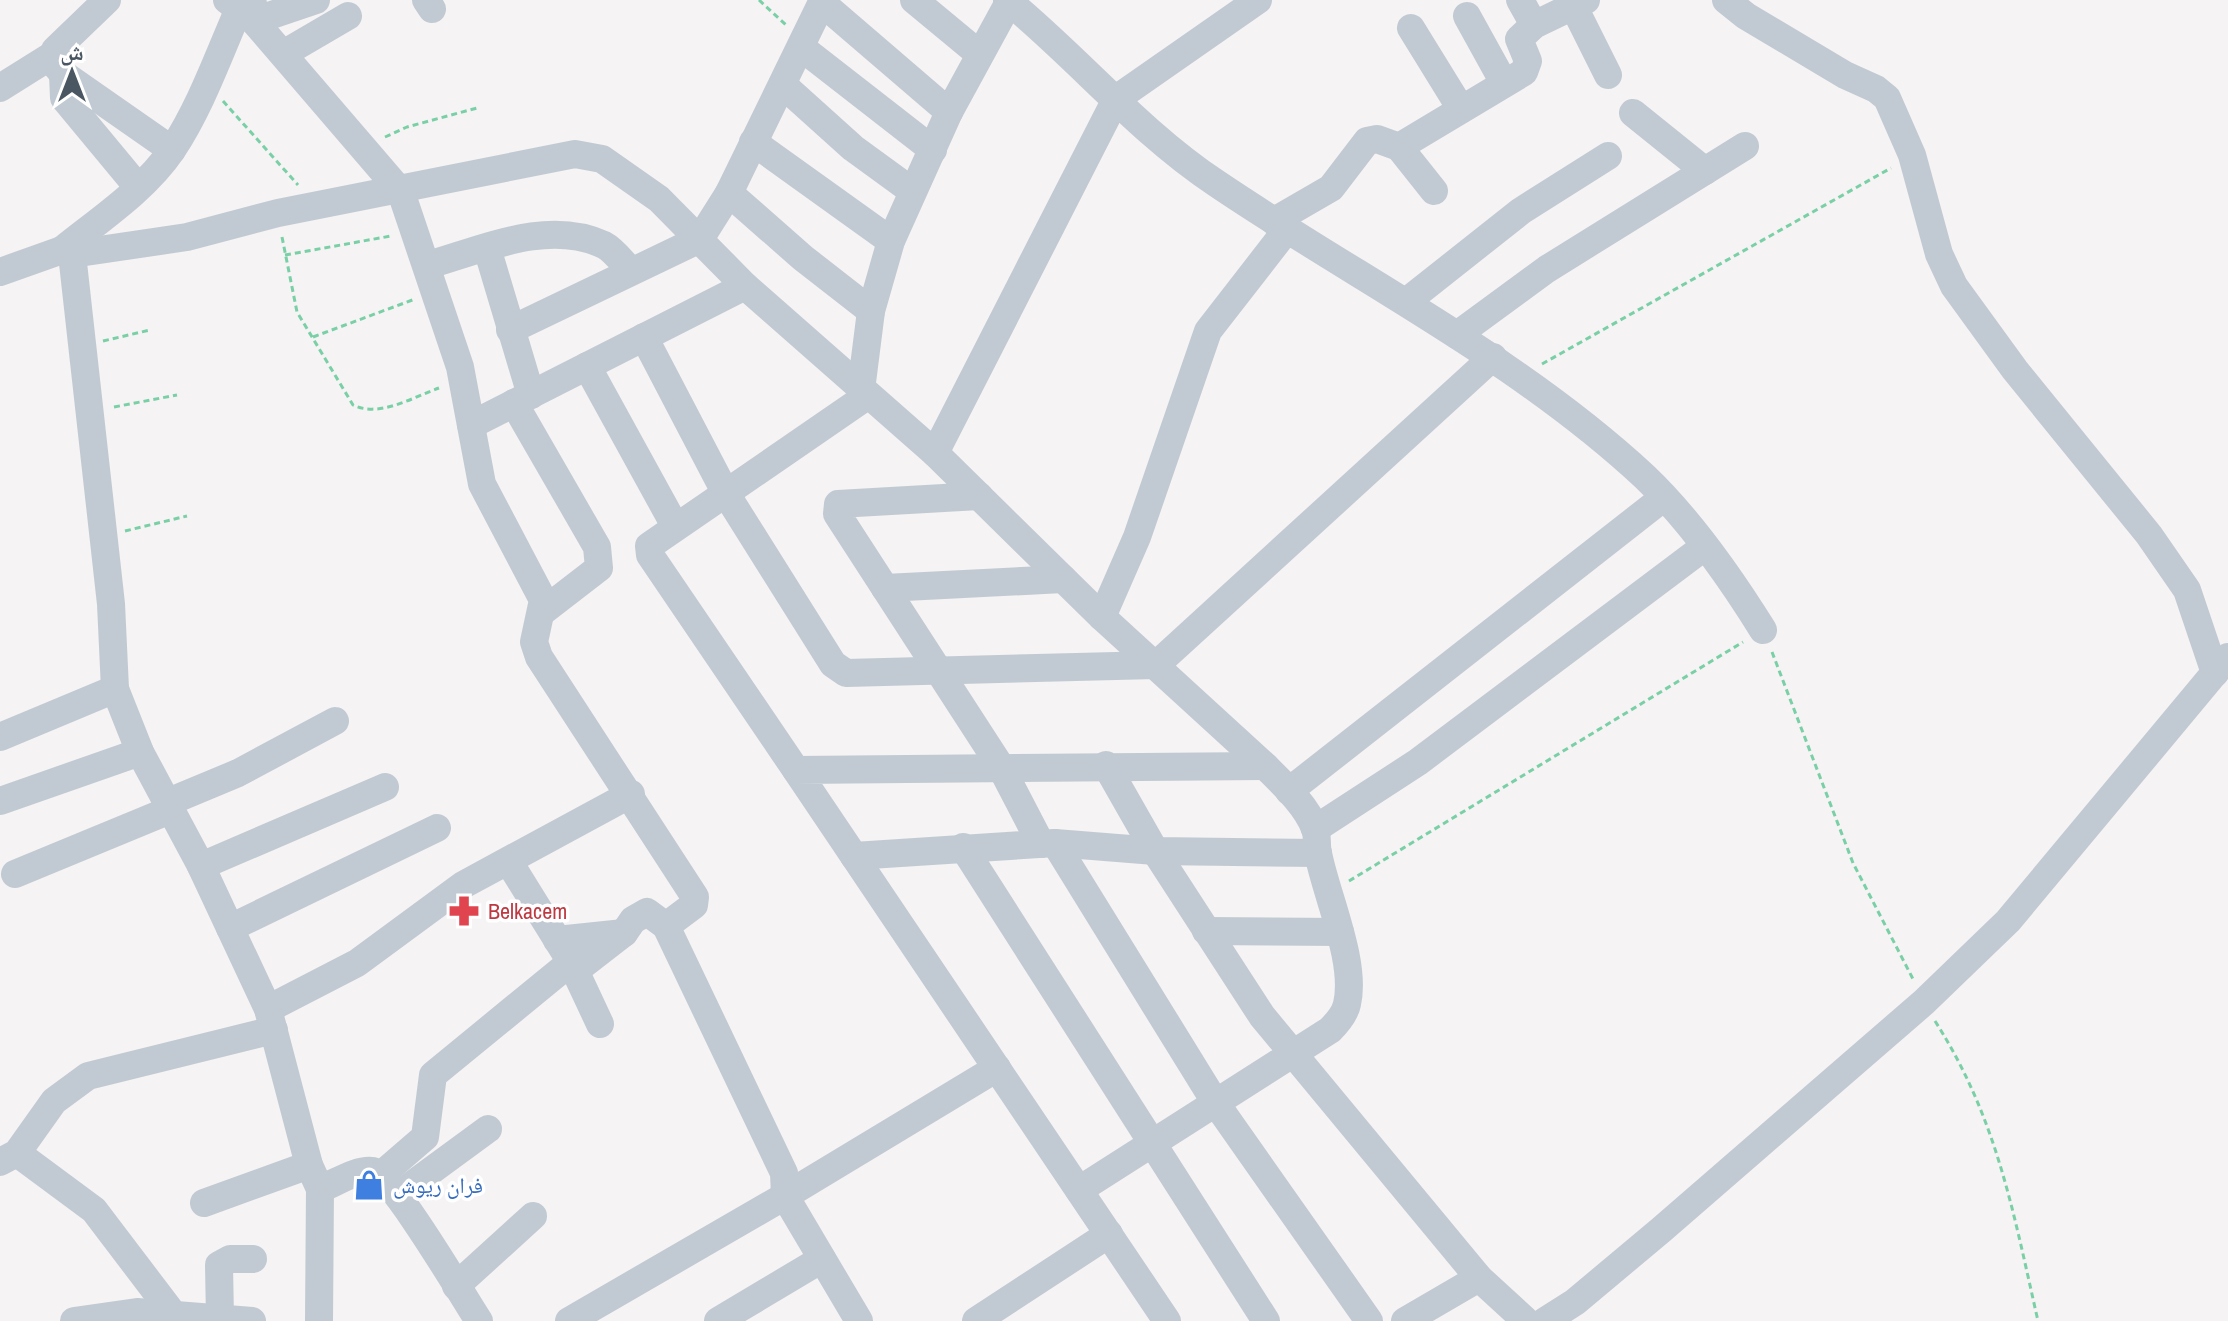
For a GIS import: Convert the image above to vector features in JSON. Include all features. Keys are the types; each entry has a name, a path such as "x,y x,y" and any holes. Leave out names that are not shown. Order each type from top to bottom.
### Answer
{"street":[{"path":"0,88 57,65 107,0"},
{"path":"243,8 316,0"},
{"path":"914,0 978,53"},
{"path":"935,453 1116,99 1258,0"},
{"path":"1520,0 1534,25"},
{"path":"1545,1321 1575,1302 1650,1239 1924,1002 2008,921 2221,665 2187,590 2149,535 2015,370 1954,286 1939,254 1912,155 1887,98 1746,16 1726,0"},
{"path":"510,330 700,239 729,193 822,2 949,112"},
{"path":"649,550 652,540 864,393 871,311 891,241 978,53 1018,3 1116,99 1214,182 1493,357 1612,448 1663,498 1704,547 1763,630"},
{"path":"1399,147 1524,72 1528,61 1519,39 1534,25 1580,4 1608,75"},
{"path":"243,8 401,192 417,232 463,379 482,484 543,600 534,642 539,657 631,794 695,897 694,905 666,926"},
{"path":"67,252 172,150 243,8"},
{"path":"283,54 348,16"},
{"path":"1467,16 1504,83"},
{"path":"1411,28 1461,109"},
{"path":"802,48 933,150"},
{"path":"57,65 172,150"},
{"path":"57,65 64,98 137,186"},
{"path":"783,85 853,148 912,191"},
{"path":"1633,113 1705,171"},
{"path":"1102,617 1137,537 1208,331 1281,224 1331,188 1367,141 1377,139 1399,147 1434,191"},
{"path":"753,142 891,241"},
{"path":"1457,335 1547,269 1745,146"},
{"path":"0,272 67,252 172,240 278,213 401,192 587,154 602,159 659,199 745,286 935,453 1102,617 1265,766 1289,791 1317,841 1340,932 1347,1005 1330,1030 1079,1190"},
{"path":"1406,302 1521,211 1608,156"},
{"path":"729,193 803,258 871,311"},
{"path":"432,278 487,248 545,233 571,235 607,246 631,271"},
{"path":"487,248 510,330 522,399 597,547 599,568 542,612"},
{"path":"67,252 82,347 104,536 117,671 115,689 140,752 201,866 271,1020 315,1177 312,1321"},
{"path":"471,425 745,286"},
{"path":"644,337 725,492 833,664 846,673 1156,665 1493,357"},
{"path":"587,366 675,526"},
{"path":"979,496 838,504 837,514 1215,1102 1369,1321"},
{"path":"1289,791 1663,498"},
{"path":"854,856 1048,843 1155,851 1317,841 1704,547"},
{"path":"599,564 649,550"},
{"path":"649,550 1167,1321"},
{"path":"885,588 1063,579"},
{"path":"0,737 115,689"},
{"path":"15,874 168,807 335,721"},
{"path":"0,801 140,752"},
{"path":"1106,765 1155,851 1206,931 1292,1055 1479,1278 1526,1321"},
{"path":"796,770 1265,766"},
{"path":"201,866 385,787"},
{"path":"173,1314 94,1210 9,1158 54,1101 88,1076 271,1020 357,963 463,885 631,794"},
{"path":"230,928 437,828"},
{"path":"963,847 1266,1321"},
{"path":"509,862 567,958 600,1024"},
{"path":"389,1185 425,1137 433,1075 567,958 624,933 633,920 647,912 666,926 784,1173 785,1196 859,1321"},
{"path":"1206,931 1340,932"},
{"path":"569,1321 997,1068"},
{"path":"389,1185 488,1129"},
{"path":"204,1203 315,1177 365,1171 389,1185 479,1321"},
{"path":"456,1286 533,1216"},
{"path":"976,1321 1109,1234"},
{"path":"212,1319 219,1265 230,1259 253,1259"},
{"path":"718,1321 822,1259"},
{"path":"1405,1321 1479,1278"},
{"path":"74,1321 137,1312 252,1321"}],"path":[{"path":"759,0 785,24 802,48"},
{"path":"207,83 318,207"},
{"path":"363,147 407,127 477,108"},
{"path":"1518,378 1912,155"},
{"path":"278,213 297,312 353,405 364,411 380,409 463,379"},
{"path":"285,255 417,232"},
{"path":"313,337 432,278"},
{"path":"82,347 150,330"},
{"path":"90,412 177,395"},
{"path":"104,536 187,516"},
{"path":"1329,894 1763,630 1853,863 1924,1002 1953,1047 2001,1157 2038,1321"}],"place":[{"name":"Belkacem","path":"464,911"},
{"name":"فران ريوش","path":"369,1185"}]}
